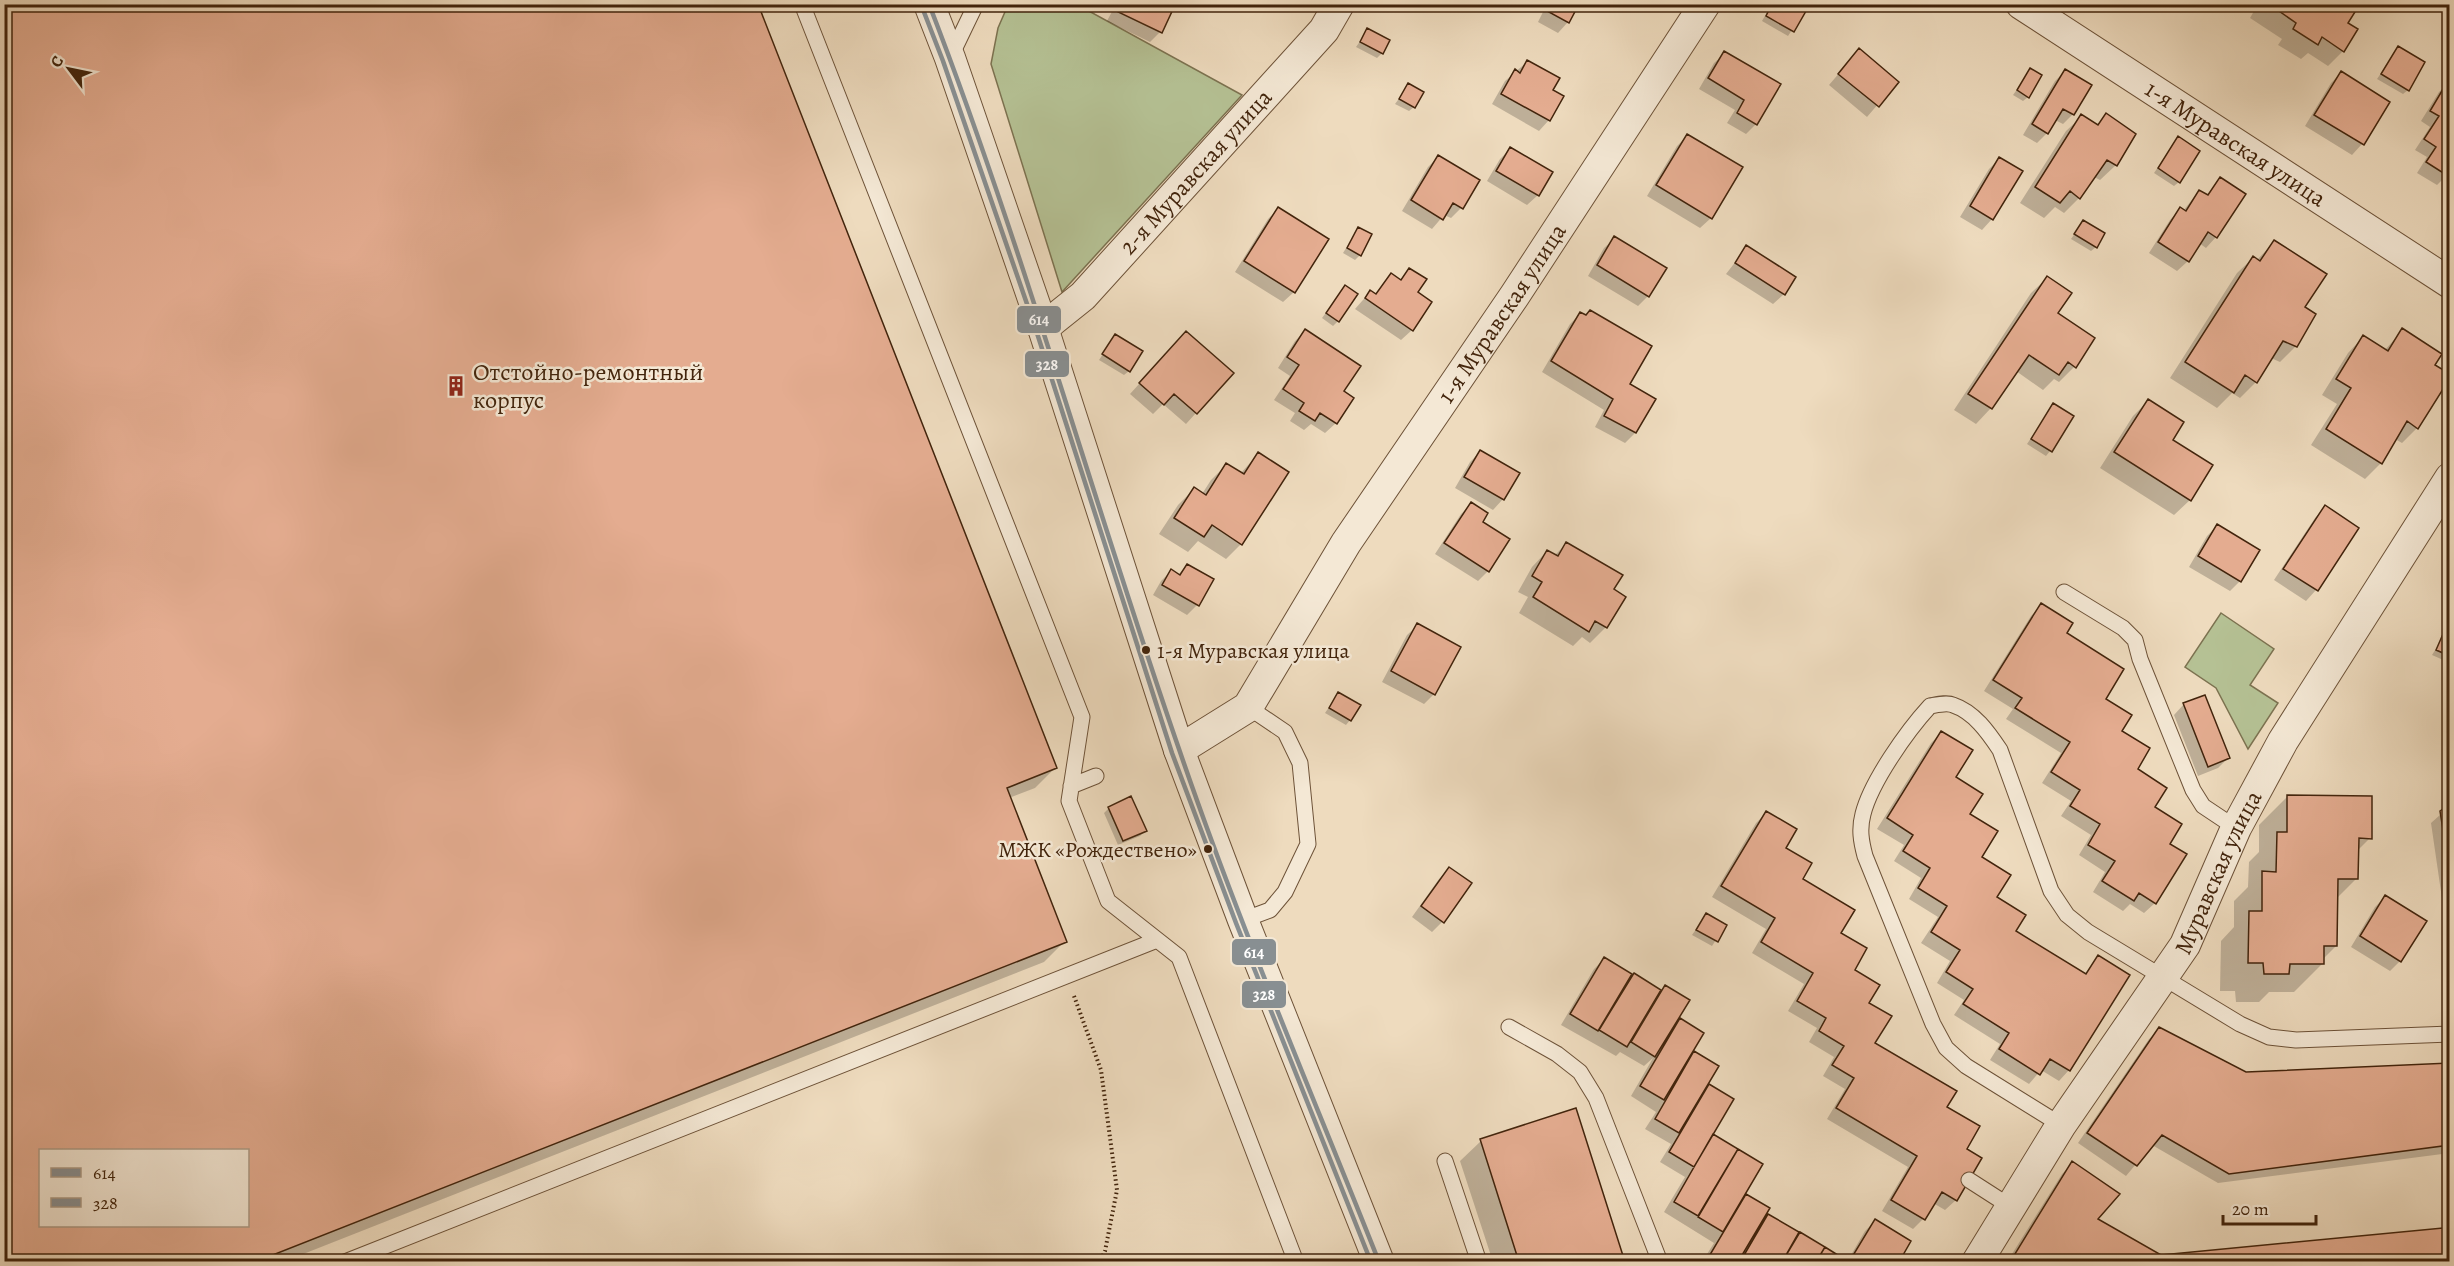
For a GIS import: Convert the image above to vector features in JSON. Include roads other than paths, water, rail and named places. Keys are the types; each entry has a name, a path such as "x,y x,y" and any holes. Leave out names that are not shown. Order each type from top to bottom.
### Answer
{"street":[{"path":"929,4 950,58 1043,328 1179,750 1243,920 1379,1262"},
{"name":"2-я Муравская улица","path":"1043,328 1083,296 1099,279 1324,30 1339,4"},
{"name":"1-я Муравская улица","path":"1179,750 1248,708 1346,543 1515,296 1705,4"},
{"name":"1-я Муравская улица","path":"2021,4 2450,283"},
{"name":"Муравская улица","path":"1977,1262 2061,1125 2185,945 2236,828 2283,741 2450,478"}],"lane":[{"path":"802,4 1082,717 1069,801 1108,901 1179,957 1296,1262"},
{"path":"950,58 976,4"},
{"path":"2064,592 2123,628 2135,640 2140,659 2193,790 2203,806 2236,828"},
{"path":"2061,1125 1966,1066 1946,1048 1933,1024 1865,856 1860,835 1862,814 1871,792 1915,722 1930,706 1952,704 1973,717 1989,733 2000,750 2051,891 2067,915 2088,932 2240,1024 2269,1037 2296,1040 2450,1034"},
{"path":"1243,920 1270,910 1285,892 1308,844 1300,763 1284,732 1248,708"},
{"path":"1071,786 1096,776"},
{"path":"345,1262 1157,940"},
{"path":"1509,1027 1557,1054 1580,1072 1596,1098 1660,1262"},
{"path":"1445,1161 1479,1262"},
{"path":"1969,1180 2011,1207"}],"place":[{"name":"Отстойно-ремонтный корпус","path":"456,386"},
{"name":"1-я Муравская улица","path":"1146,650"},
{"name":"МЖК «Рождествено»","path":"1208,849"}]}
